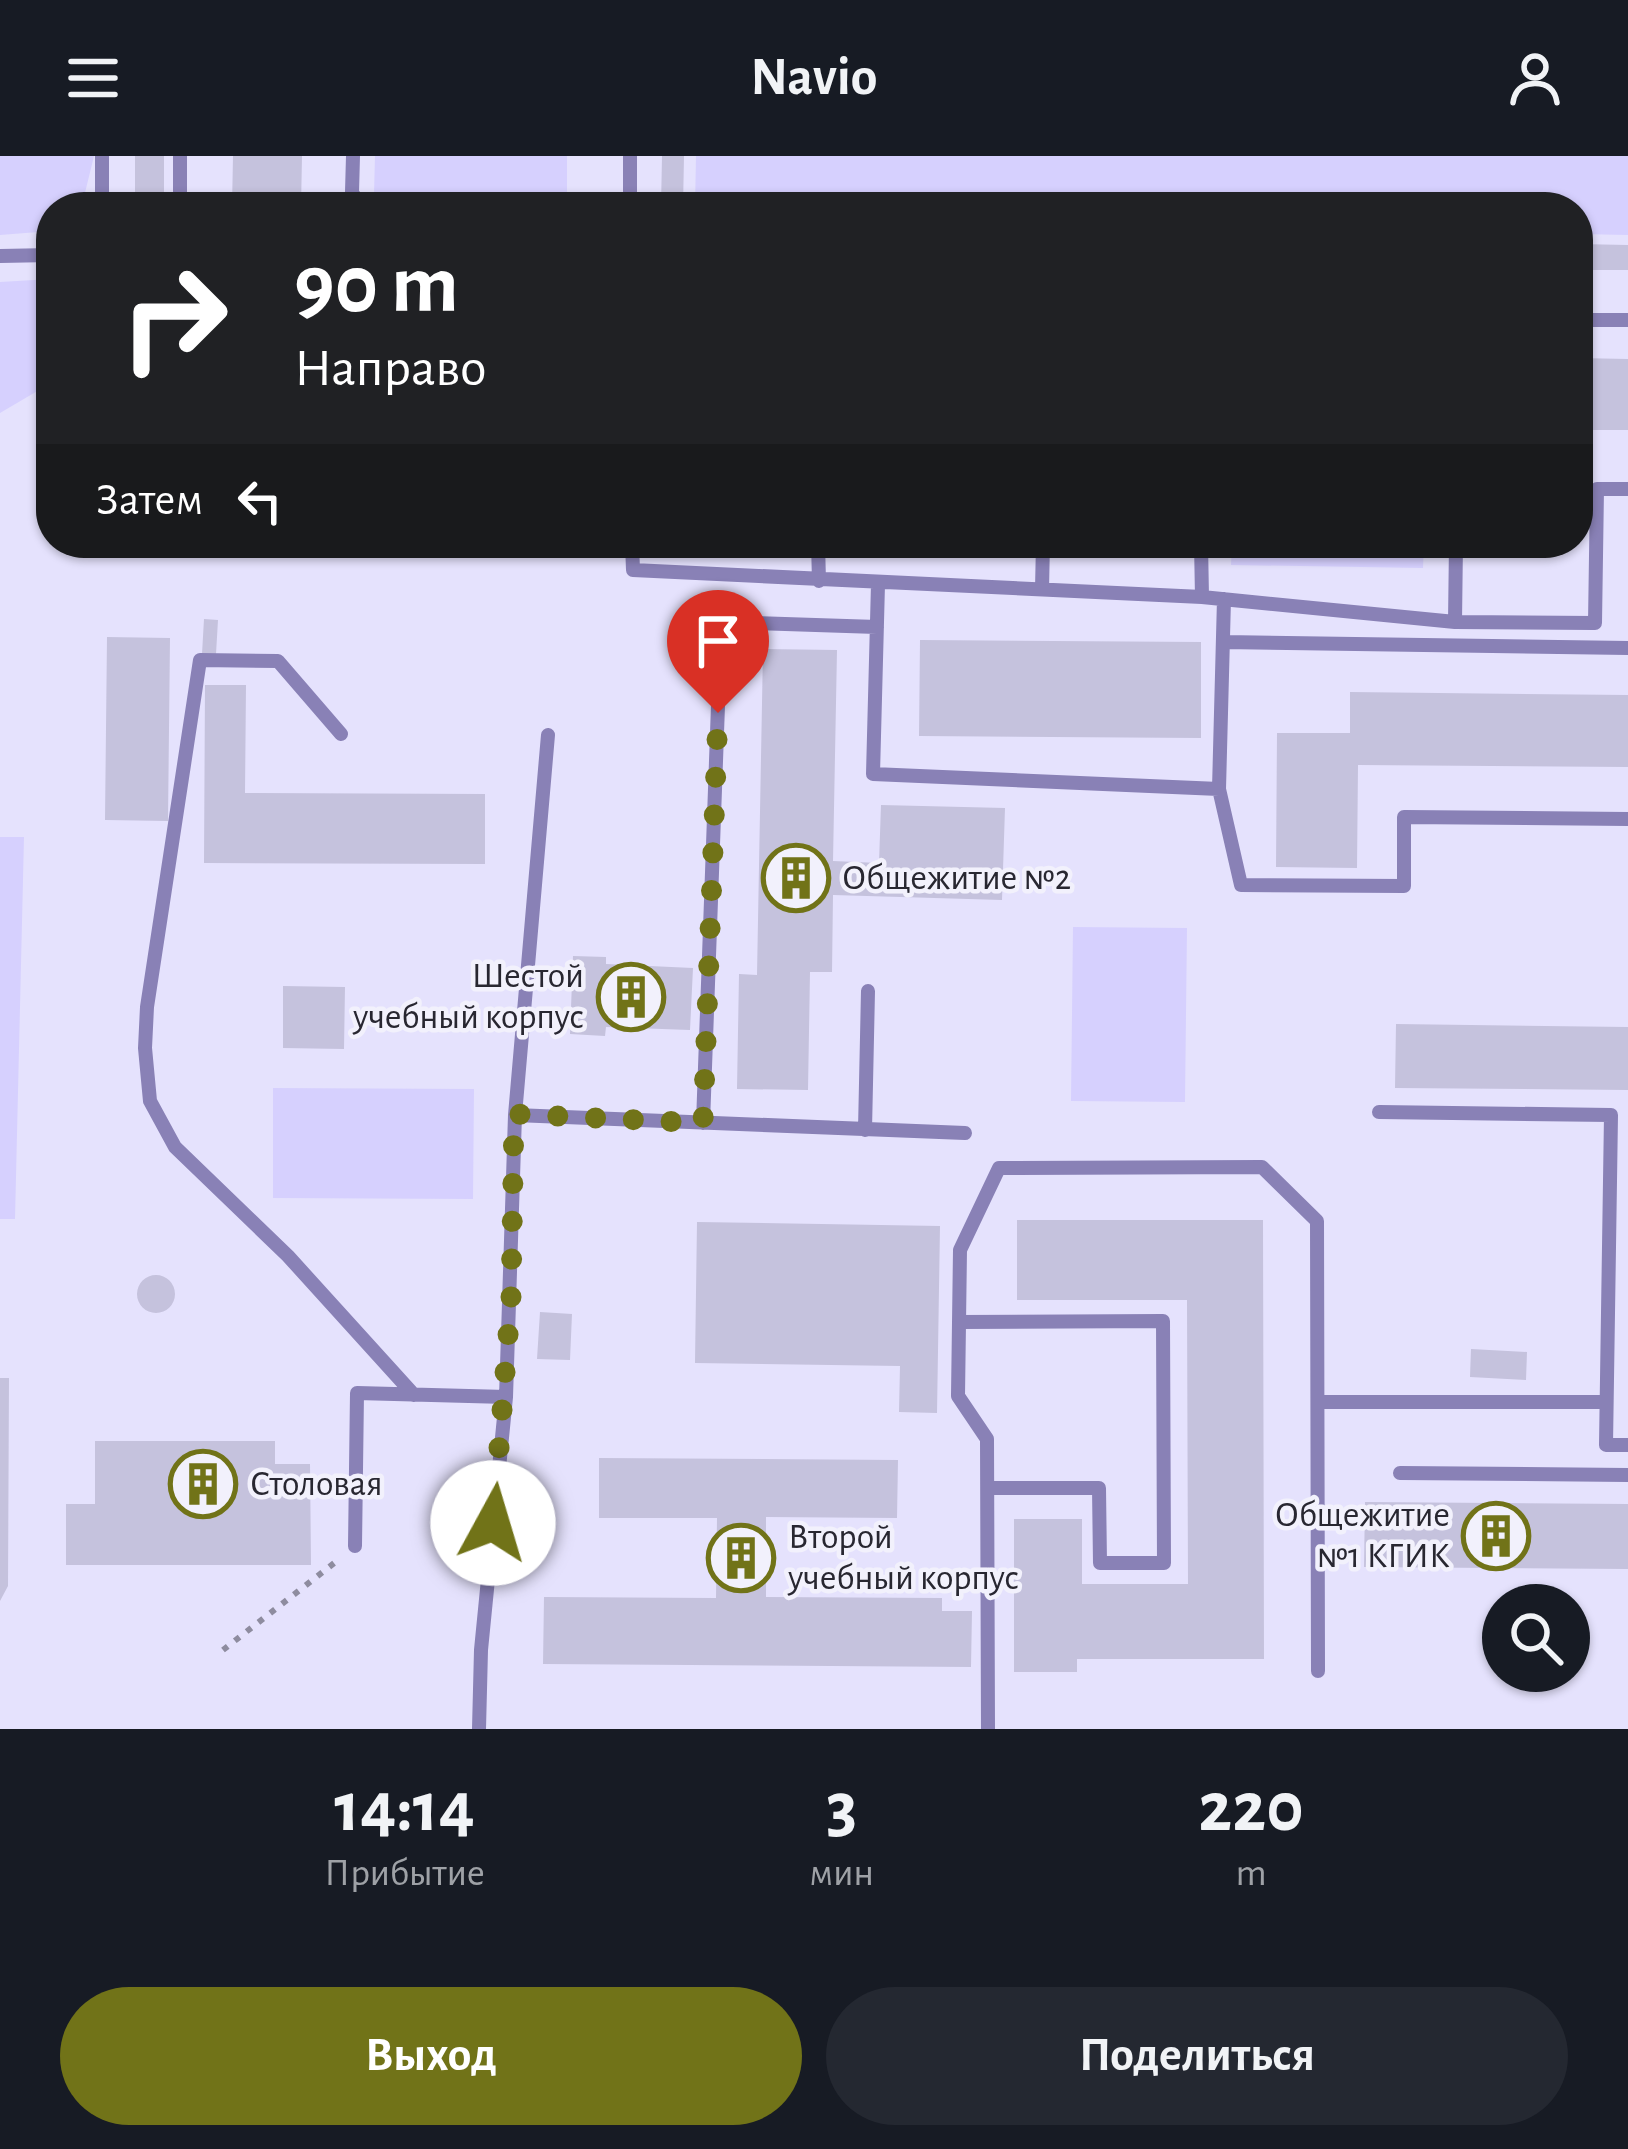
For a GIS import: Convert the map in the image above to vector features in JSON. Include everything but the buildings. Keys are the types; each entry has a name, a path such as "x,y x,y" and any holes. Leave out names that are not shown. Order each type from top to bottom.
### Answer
{"lane":[{"path":"102,156 102,192"},
{"path":"180,156 180,192"},
{"path":"352,192 353,156"},
{"path":"630,156 630,192"},
{"path":"0,256 36,255"},
{"path":"1593,320 1628,320"},
{"path":"633,558 633,570 1202,597 1455,622 1595,623 1597,489 1628,489"},
{"path":"818,558 819,581"},
{"path":"1042,558 1042,590"},
{"path":"1201,558 1202,597"},
{"path":"1455,622 1456,558"},
{"path":"878,584 873,774 1220,789"},
{"path":"1224,599 1220,789 1241,885 1404,886 1404,817 1628,819"},
{"path":"703,1123 721,622 877,627"},
{"path":"1225,642 1628,648"},
{"path":"341,734 278,661 200,660 147,1007 150,1101 175,1148 288,1256 414,1395"},
{"path":"478,1729 481,1650 506,1397 514,1114 548,735"},
{"path":"865,1130 868,991"},
{"path":"1378,1112 1611,1115 1606,1445 1628,1445"},
{"path":"514,1114 964,1133"},
{"path":"988,1729 988,1438 958,1396 960,1250 999,1168 1262,1168 1317,1221 1318,1671"},
{"path":"959,1322 1163,1321 1164,1563 1100,1563 1099,1488 988,1488"},
{"path":"355,1546 357,1394 506,1397"},
{"path":"1319,1402 1606,1402"},
{"path":"1400,1473 1628,1475"}],"path":[{"path":"223,1650 355,1546"}],"shaded area":[{"path":"0,156 94,156 85,192 36,192 36,232 0,235"},
{"path":"375,156 567,156 567,192 374,192"},
{"path":"696,156 1628,156 1628,235 1593,234 1593,192 695,192"},
{"path":"36,280 36,392 0,413 0,282"},
{"path":"1231,558 1423,558 1423,568 1231,565"},
{"path":"0,837 24,837 15,1219 0,1219"},
{"path":"1073,927 1187,928 1185,1102 1071,1101"},
{"path":"273,1088 474,1089 473,1199 273,1198"}],"place":[{"name":"Общежитие №2","path":"796,878"},
{"name":"Шестой учебный корпус","path":"631,997"},
{"name":"Столовая","path":"203,1484"},
{"name":"Общежитие №1 КГИК","path":"1496,1536"},
{"name":"Второй учебный корпус","path":"741,1558"}],"route":[{"path":"493,1523 506,1397 514,1114 703,1123 718,713"}]}
